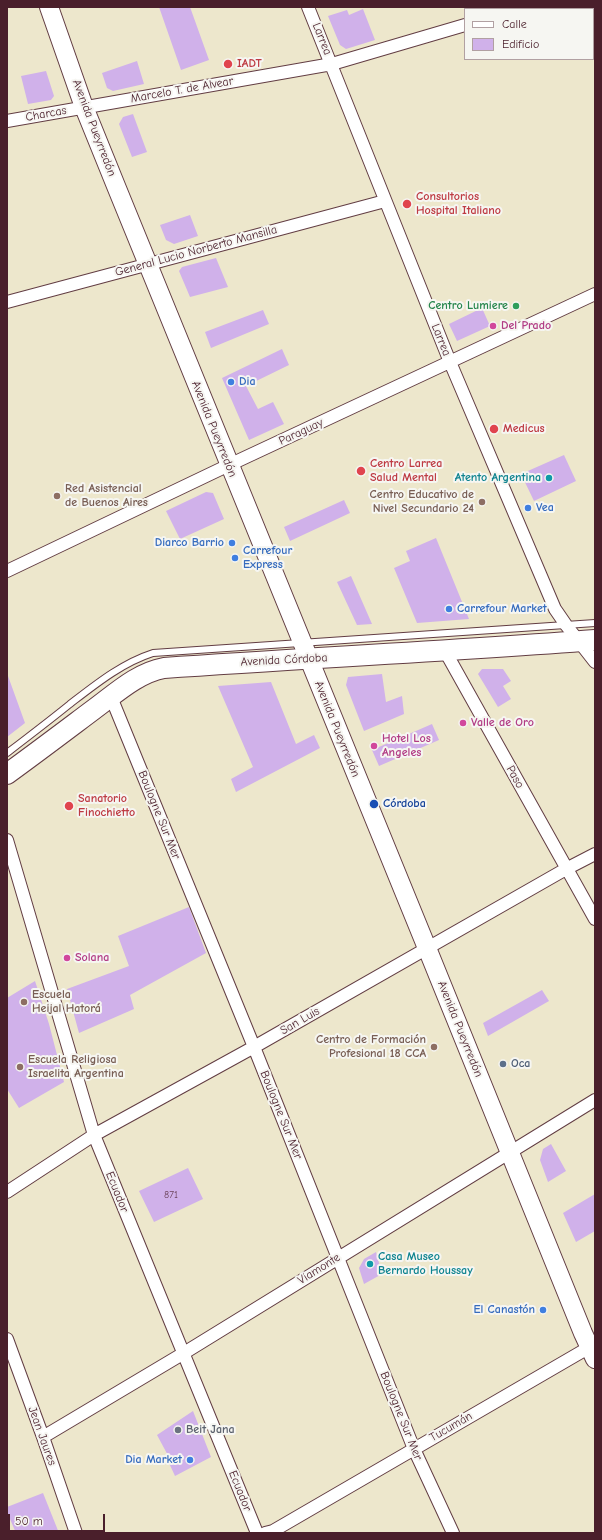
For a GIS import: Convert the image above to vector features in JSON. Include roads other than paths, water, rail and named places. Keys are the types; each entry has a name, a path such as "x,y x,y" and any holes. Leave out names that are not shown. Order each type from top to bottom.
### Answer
{"main road":[{"name":"Avenida Pueyrredón","path":"49,7 84,107 147,264 593,1350"},
{"name":"Avenida Córdoba","path":"7,774 111,697 144,674 154,670 305,650 440,643 586,640"}],"street":[{"name":"Larrea","path":"308,7 450,362 555,609 566,625 586,640 595,662"},
{"name":"Marcelo T. de Alvear","path":"84,107 332,64 464,25"},
{"name":"Charcas","path":"7,120 84,107"},
{"name":"General Lucio Norberto Mansilla","path":"7,302 385,201"},
{"name":"Paraguay","path":"7,571 229,465 595,294"},
{"name":"Paso","path":"440,643 595,919"},
{"name":"Boulogne Sur Mer","path":"111,697 254,1047 414,1449 453,1533"},
{"name":"Ecuador","path":"7,840 94,1135 257,1533"},
{"name":"San Luis","path":"7,1192 94,1135 254,1047 566,869 595,854"},
{"name":"Viamonte","path":"43,1437 595,1100"},
{"name":"Jean Jaures","path":"7,1339 76,1533"},
{"name":"Tucumán","path":"265,1533 273,1531 414,1449 593,1350"}],"lane":[{"name":"Avenida Córdoba","path":"440,643 566,625 595,623"},
{"name":"Avenida Córdoba","path":"7,754 91,688 139,657 154,653 305,650"}],"place":[{"name":"IADT","path":"228,64"},
{"name":"Consultorios Hospital Italiano","path":"407,204"},
{"name":"Centro Lumiere","path":"516,306"},
{"name":"Del Prado","path":"493,326"},
{"name":"Dia","path":"231,382"},
{"name":"Medicus","path":"494,429"},
{"name":"Centro Larrea Salud Mental","path":"361,471"},
{"name":"Atento Argentina","path":"549,478"},
{"name":"Red Asistencial de Buenos Aires","path":"57,496"},
{"name":"Centro Educativo de Nivel Secundario 24","path":"482,502"},
{"name":"Vea","path":"528,508"},
{"name":"Diarco Barrio","path":"232,543"},
{"name":"Carrefour Express","path":"235,558"},
{"name":"Carrefour Market","path":"449,609"},
{"name":"Valle de Oro","path":"463,723"},
{"name":"Hotel Los Angeles","path":"374,746"},
{"name":"Córdoba","path":"374,804"},
{"name":"Sanatorio Finochietto","path":"69,806"},
{"name":"Solana","path":"67,958"},
{"name":"Escuela Heijal Hatorá","path":"24,1002"},
{"name":"Centro de Formación Profesional 18 CCA","path":"434,1047"},
{"name":"Oca","path":"503,1064"},
{"name":"Escuela Religiosa Israelita Argentina","path":"20,1067"},
{"name":"Casa Museo Bernardo Houssay","path":"370,1264"},
{"name":"El Canastón","path":"543,1310"},
{"name":"Beit Jana","path":"178,1430"},
{"name":"Dia Market","path":"190,1460"}]}
